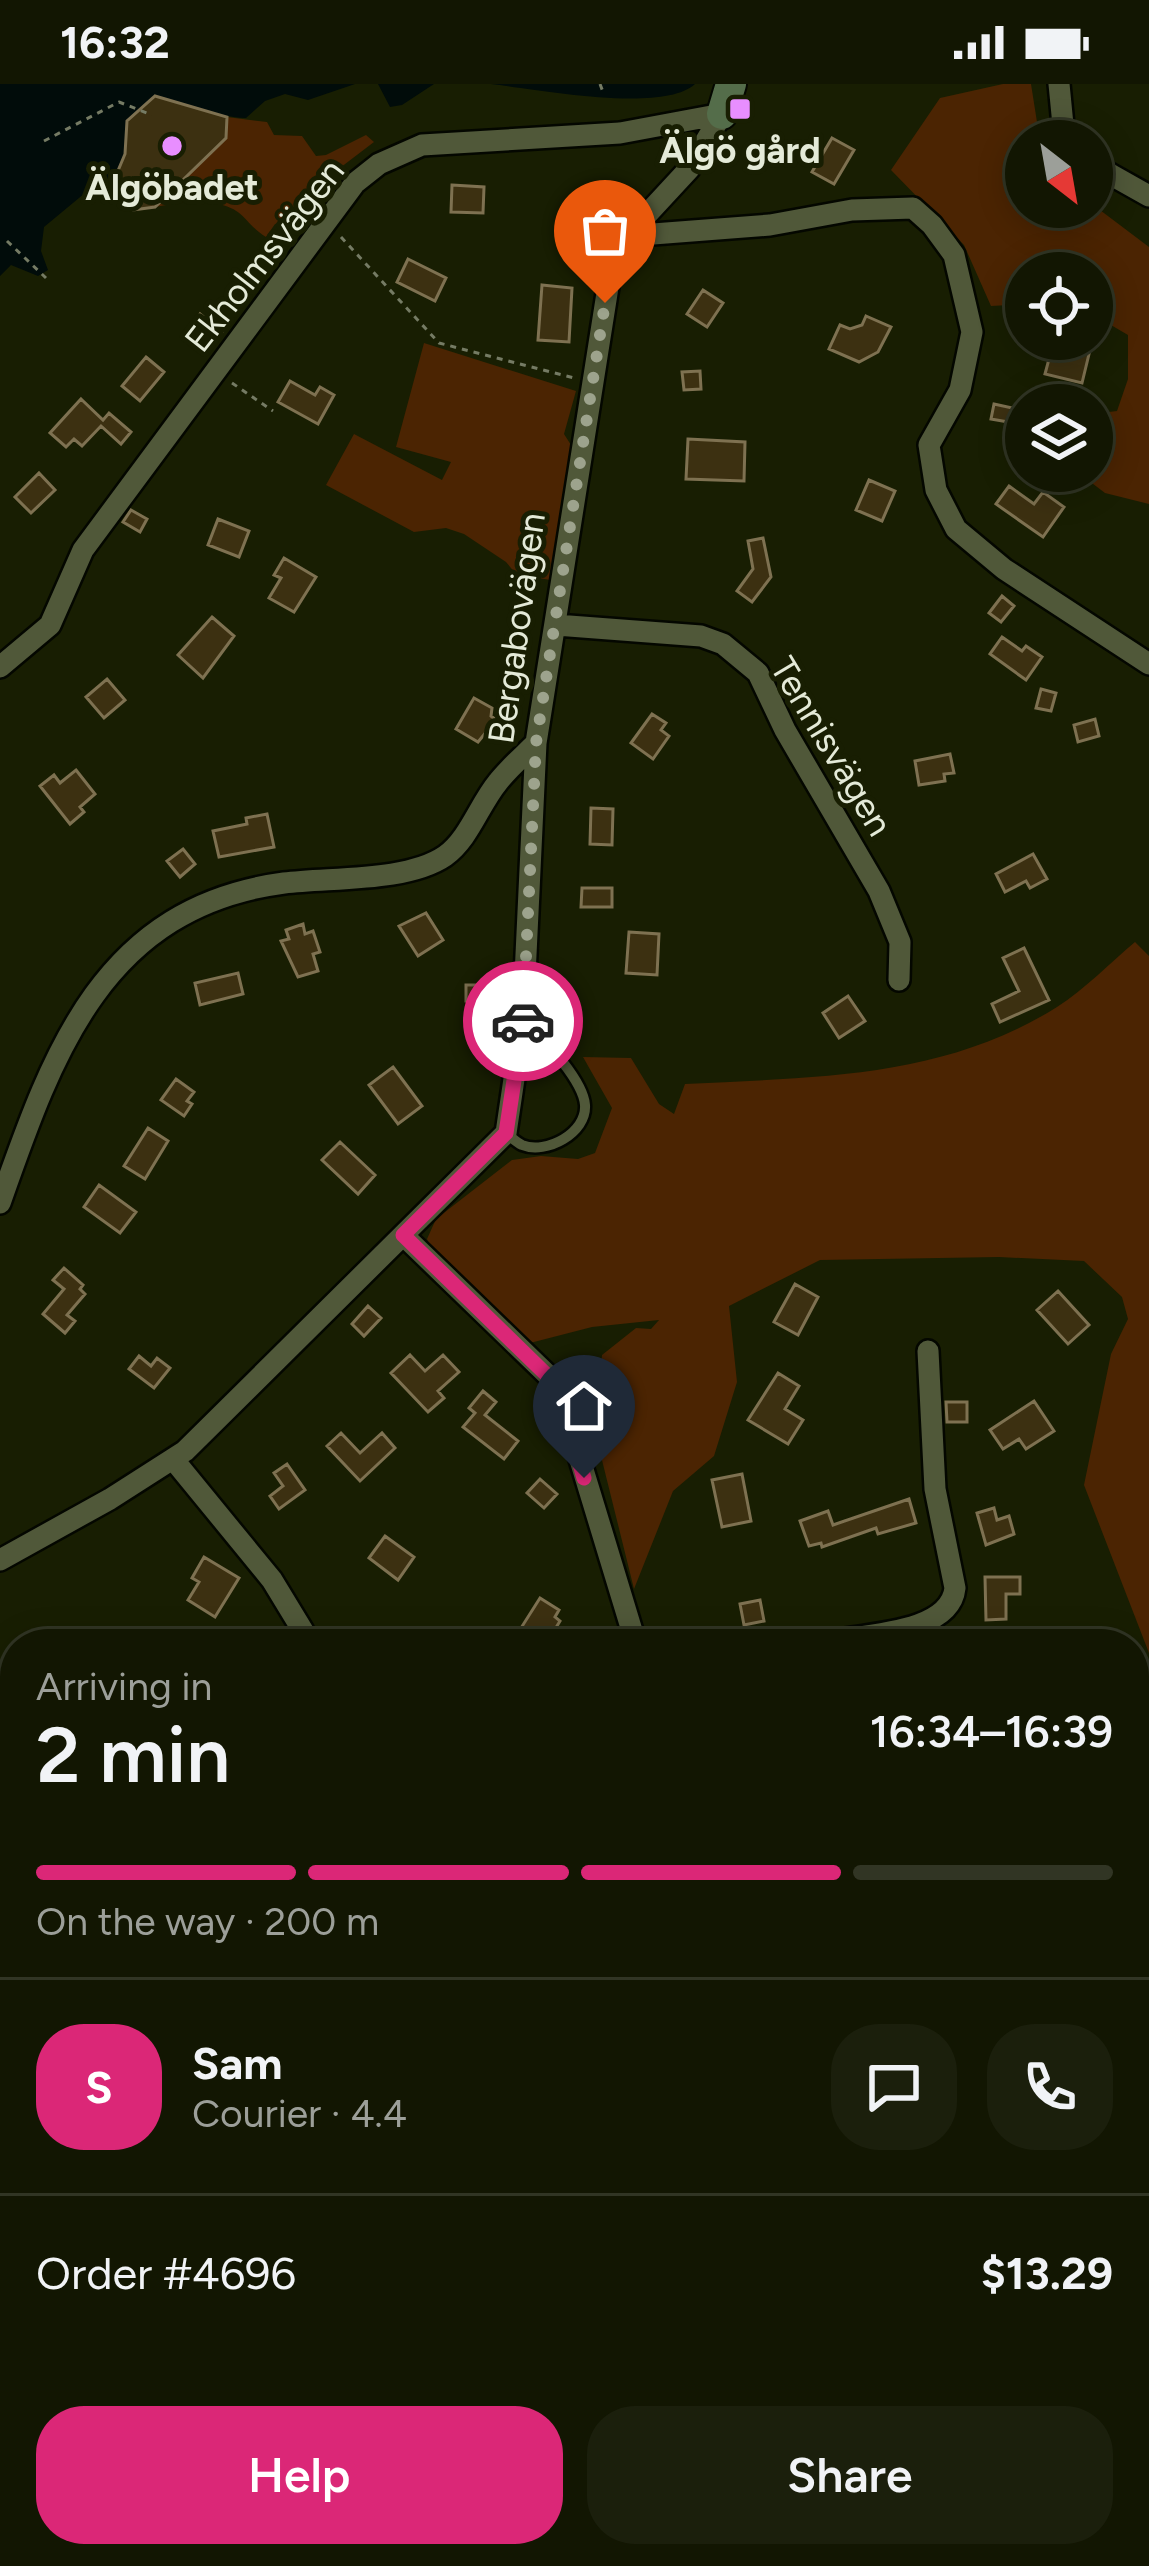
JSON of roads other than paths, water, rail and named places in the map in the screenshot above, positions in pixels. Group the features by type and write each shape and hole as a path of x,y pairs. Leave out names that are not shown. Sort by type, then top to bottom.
{"street":[{"name":"Bergabovägen","path":"506,1133 523,1018 536,743 611,268 627,236 689,169 722,114 731,84"},
{"path":"1059,84 1063,120"},
{"name":"Ekholmsvägen","path":"0,668 50,625 83,550 356,183 379,164 422,146 620,134 722,114"},
{"path":"1113,176 1149,196"},
{"path":"627,236 770,225 852,210 913,208 954,255 972,332 960,390 929,445 936,490 956,529 1004,569 1149,664"},
{"name":"Tennisvägen","path":"556,625 701,636 723,644 758,673 785,730 879,891 900,942 898,980"},
{"path":"0,1203 55,1056 94,993 139,944 177,919 251,890 419,869 446,855 464,837 499,780 536,743"},
{"path":"0,1560 173,1459 349,1293 506,1133"},
{"path":"403,1235 556,1384 631,1629"},
{"path":"904,1629 932,1621 954,1602 935,1489 928,1351"},
{"path":"173,1459 272,1580 302,1629"}],"lane":[{"path":"506,1133 524,1146 548,1145 570,1136 584,1119 586,1100 548,1043 523,1018"}],"place":[{"name":"Älgö gård","path":"740,109"},
{"name":"Älgöbadet","path":"172,146"}]}
